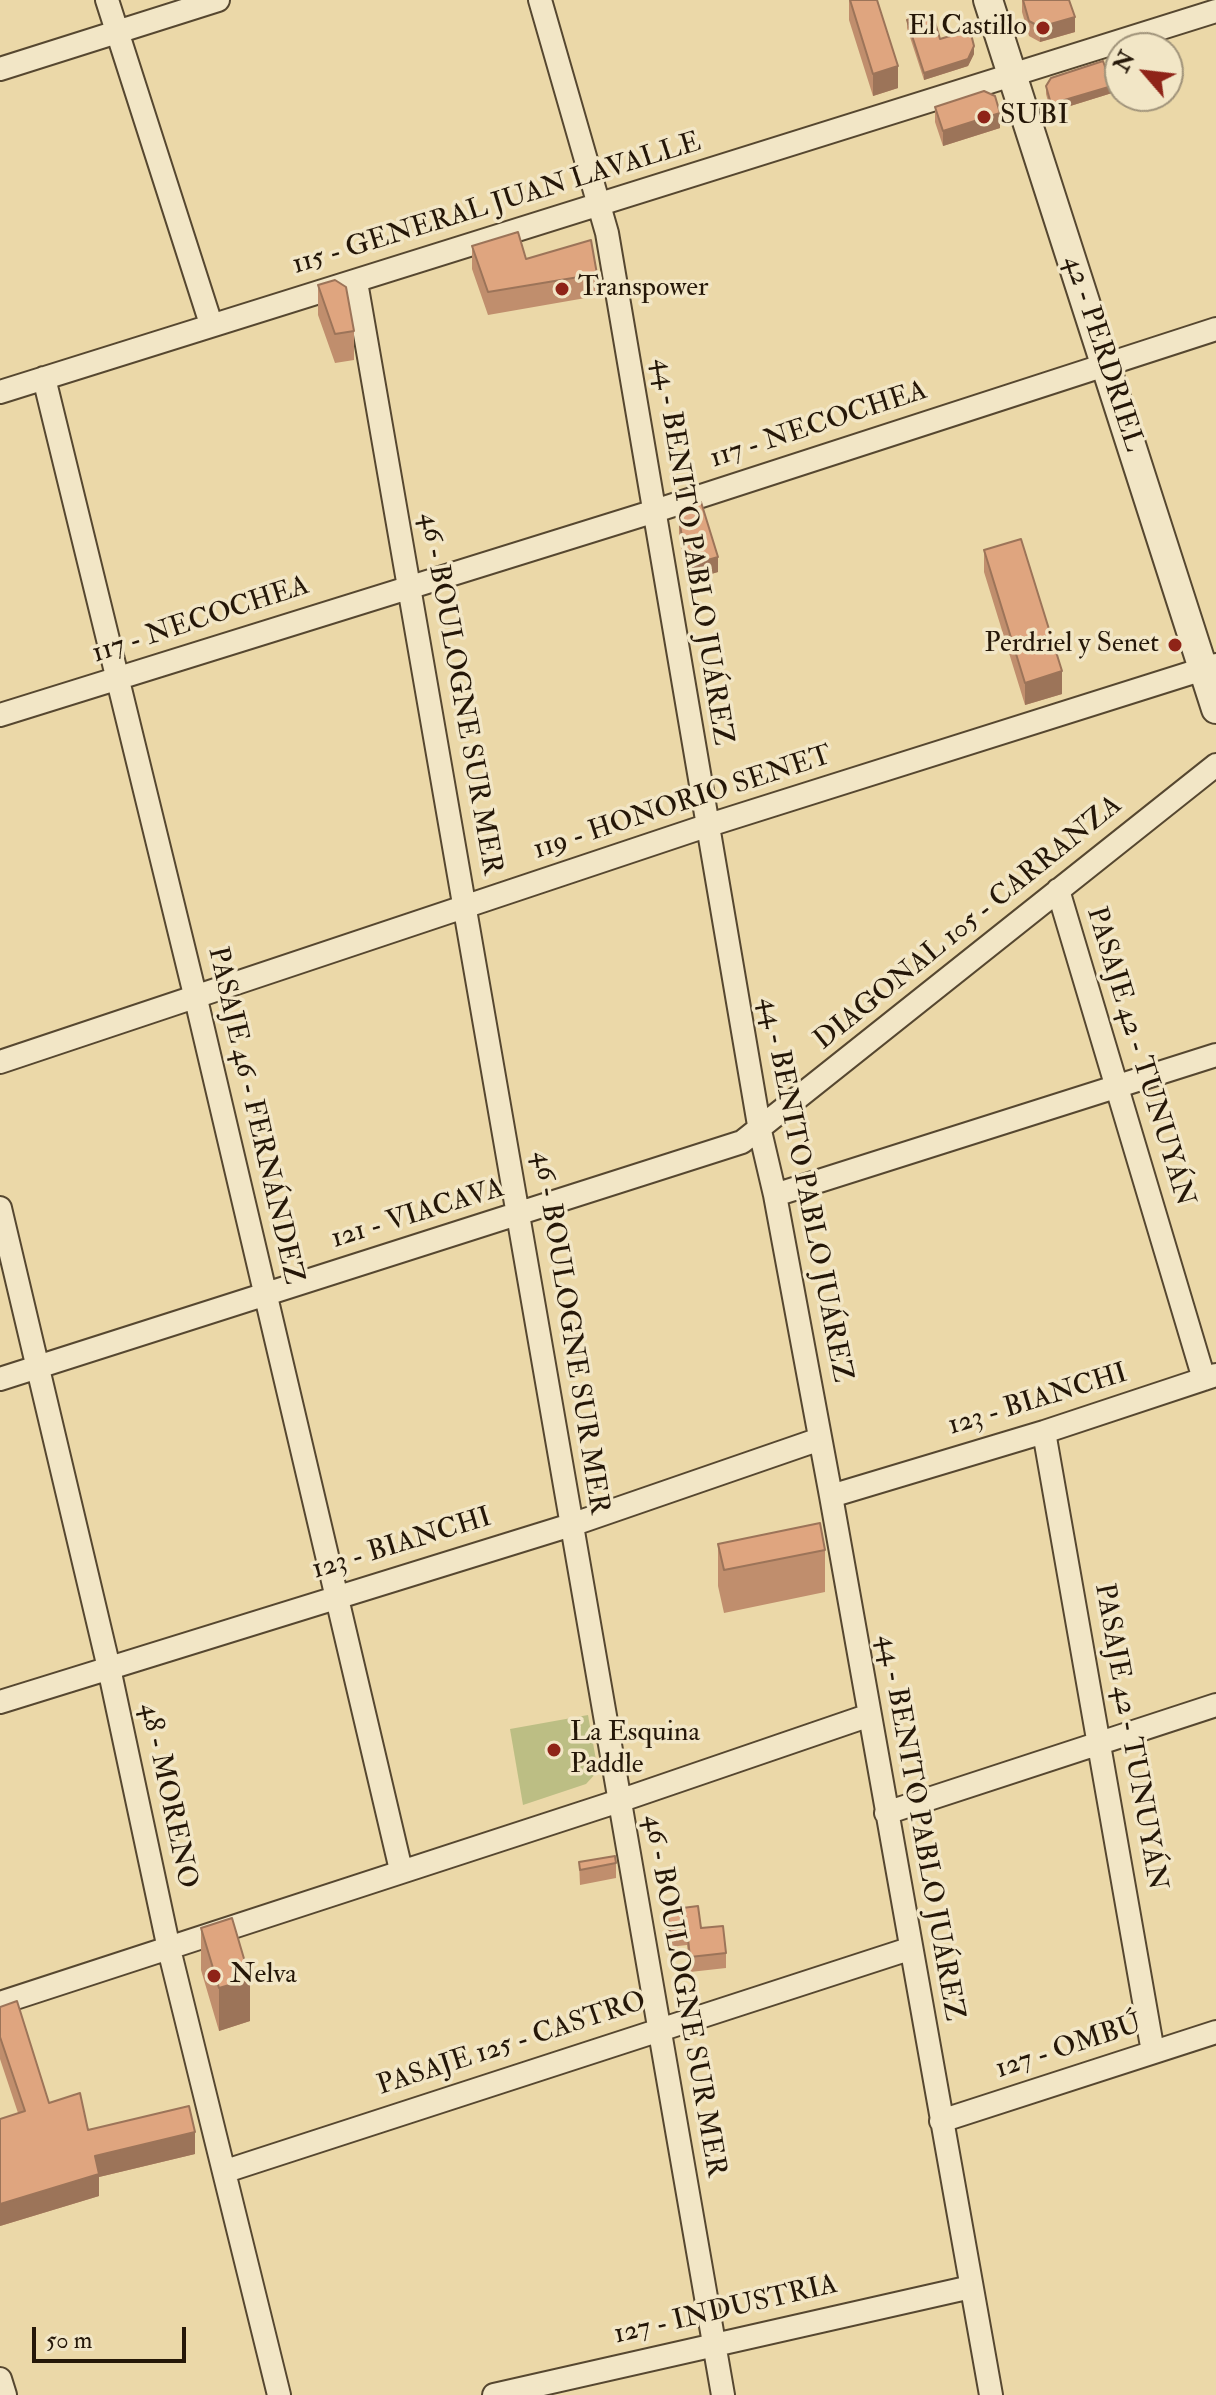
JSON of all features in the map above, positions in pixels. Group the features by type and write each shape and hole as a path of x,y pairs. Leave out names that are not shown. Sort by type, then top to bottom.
{"street":[{"path":"107,0 211,324"},
{"path":"0,69 218,0"},
{"name":"44 - BENITO PABLO JUÁREZ","path":"540,0 601,204 760,1131 775,1195 831,1496 867,1716 991,2395"},
{"name":"42 - PERDRIEL","path":"988,0 1106,364 1210,667 1216,709"},
{"name":"115 - GENERAL JUAN LAVALLE","path":"0,392 1216,11"},
{"name":"46 - BOULOGNE SUR MER","path":"356,282 407,587 467,907 723,2395"},
{"name":"117 - NECOCHEA","path":"0,715 655,511 1216,329"},
{"name":"PASAJE 46 - FERNÁNDEZ","path":"44,378 196,999 334,1596 401,1870"},
{"name":"119 - HONORIO SENET","path":"0,1062 706,826 1210,667"},
{"name":"DIAGONAL 105 - CARRANZA","path":"760,1131 1216,765"},
{"name":"PASAJE 42 - TUNUYÁN","path":"1058,890 1210,1377"},
{"path":"775,1195 1216,1055"},
{"name":"121 - VIACAVA","path":"0,1379 519,1215 742,1142 760,1131"},
{"name":"48 - MORENO","path":"0,1208 109,1668 169,1949 279,2395"},
{"name":"123 - BIANCHI","path":"831,1496 1044,1432 1210,1377"},
{"name":"PASAJE 42 - TUNUYÁN","path":"1044,1432 1153,2052"},
{"name":"123 - BIANCHI","path":"0,1702 571,1525 820,1439"},
{"path":"886,1813 1216,1705"},
{"path":"0,2003 619,1801 867,1716"},
{"name":"PASAJE 125 - CASTRO","path":"226,2171 909,1949"},
{"name":"127 - OMBÚ","path":"941,2121 1216,2032"},
{"name":"127 - INDUSTRIA","path":"494,2395 971,2287"},
{"path":"0,2379 5,2395"}],"green space":[{"name":"La Esquina Paddle","path":"588,1715 598,1771 586,1784 523,1805 510,1729"}],"building":[{"path":"850,0 877,0 898,66 873,74"},
{"path":"1023,0 1069,0 1075,17 1040,27 1029,21"},
{"path":"932,12 940,39 970,30 974,46 968,59 924,73 907,20"},
{"path":"1103,61 1104,64 1104,88 1051,104 1046,86 1051,78"},
{"path":"984,91 995,96 1000,113 943,131 935,107"},
{"path":"518,232 526,259 591,240 597,274 488,292 472,246"},
{"path":"335,280 346,287 354,331 335,334 318,285"},
{"path":"701,502 718,557 687,566 679,519 686,507"},
{"path":"1021,539 1062,671 1025,683 984,550"},
{"path":"820,1523 825,1550 724,1570 718,1544"},
{"path":"615,1856 616,1863 580,1870 579,1862"},
{"path":"698,1906 701,1928 723,1926 726,1953 690,1957 687,1930 670,1932 667,1910"},
{"path":"232,1918 250,1979 219,1988 201,1928"},
{"path":"17,2001 49,2103 80,2093 88,2130 189,2106 195,2132 95,2156 99,2174 0,2204 0,2119 25,2111 0,2037 0,2007"}],"place":[{"name":"El Castillo","path":"1043,28"},
{"name":"SUBI","path":"984,117"},
{"name":"Transpower","path":"562,289"},
{"name":"Perdriel y Senet","path":"1175,645"},
{"name":"La Esquina Paddle","path":"554,1750"},
{"name":"Nelva","path":"214,1976"}]}
